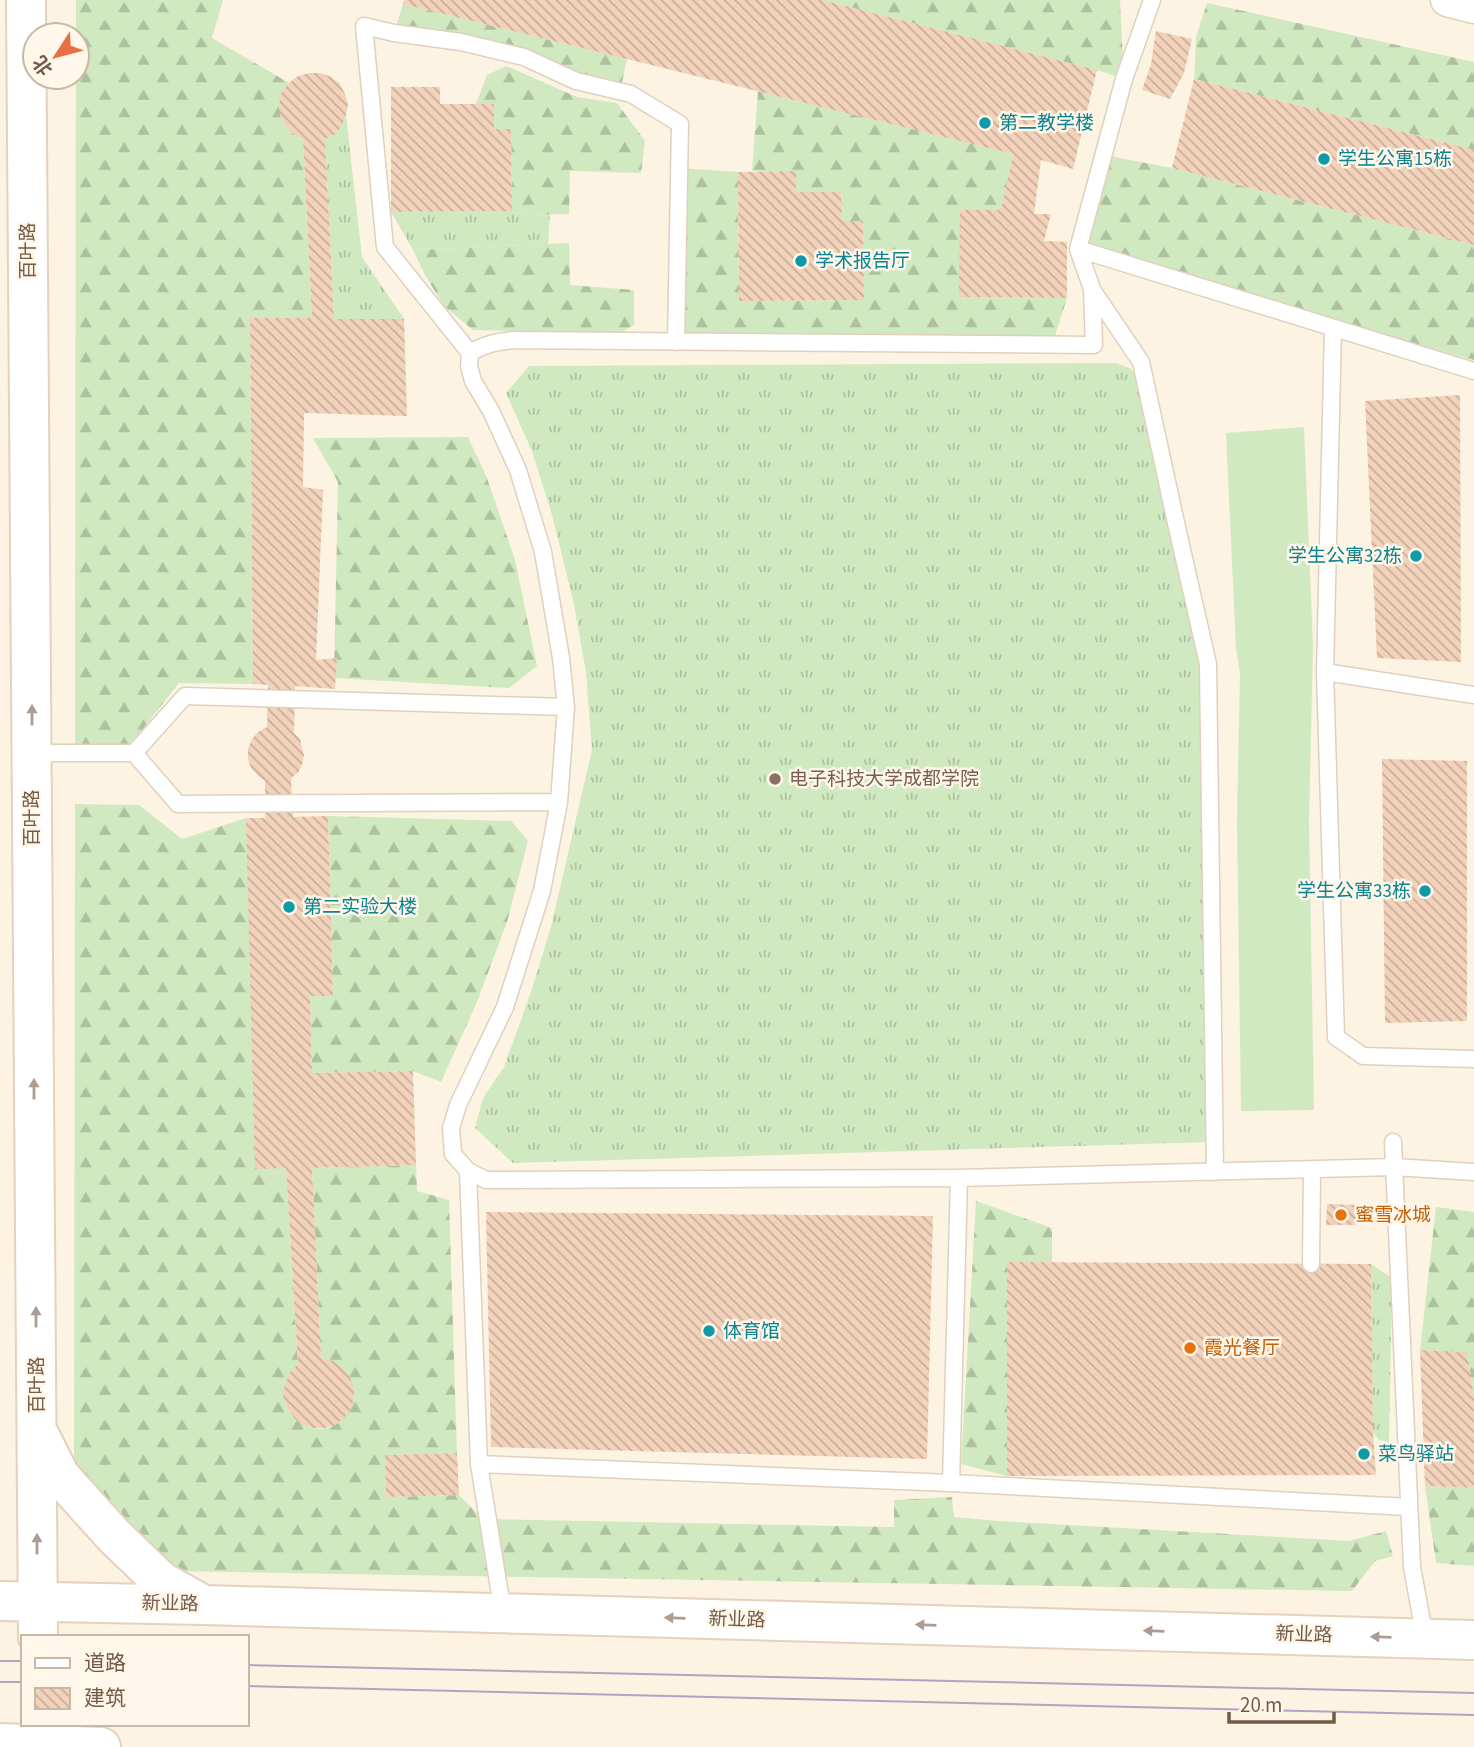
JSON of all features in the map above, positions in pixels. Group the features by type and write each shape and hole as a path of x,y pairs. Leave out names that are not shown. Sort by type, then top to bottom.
{"main road":[{"name":"百叶路","path":"26,0 38,1619"},
{"path":"37,1430 60,1476 114,1536 161,1581 204,1605"},
{"name":"新业路","path":"0,1601 38,1619 204,1605 1474,1640"},
{"path":"0,1743 38,1739 101,1747"}],"street":[{"path":"1447,0 1474,7"}],"lane":[{"path":"1152,0 1124,79 1078,249 1092,289 1141,362 1208,664 1215,1172"},
{"path":"676,342 680,124 631,94 576,81 524,57 461,42 394,33 365,26 385,247 470,353 469,366 473,381 491,411 518,470 542,552 561,658 566,707 559,802 542,891 505,1007 458,1105 451,1128 453,1154 468,1171 486,1180 959,1178 1394,1167 1474,1172"},
{"path":"1078,249 1474,371"},
{"path":"470,353 493,342 513,340 1094,345 1092,289"},
{"path":"1333,328 1325,672 1336,1037 1363,1056 1474,1059"},
{"path":"1325,672 1474,695"},
{"path":"32,753 134,753 186,696 566,707"},
{"path":"134,753 178,804 559,802"},
{"path":"1393,1142 1412,1567 1425,1639"},
{"path":"1311,1264 1312,1170"},
{"path":"468,1171 480,1464 503,1614"},
{"path":"951,1483 959,1178"},
{"path":"480,1464 951,1483 1409,1507"}],"green space":[{"path":"76,0 223,0 212,38 289,83 281,99 281,115 289,128 303,139 312,318 250,319 253,684 179,683 124,753 75,754 76,91 91,91 91,21 76,21"},
{"path":"822,0 1120,0 1124,79 1097,70"},
{"path":"1207,3 1474,62 1474,150 1194,79 1196,37"},
{"path":"403,4 627,59 620,91 524,57 394,33"},
{"path":"506,66 577,97 617,103 645,141 641,173 570,171 569,214 528,215 512,211 511,129 494,129 476,104 487,75"},
{"path":"758,91 1013,154 1001,210 959,297 1067,298 1052,345 676,342 679,168 738,172 739,301 864,300 863,222 842,221 841,192 796,192 796,171 752,171"},
{"path":"346,115 362,257 404,319 334,319 325,139 338,129"},
{"path":"1104,155 1172,168 1474,245 1474,360 1078,249"},
{"path":"512,211 528,215 550,215 548,244 413,250 391,212"},
{"path":"569,243 570,285 634,290 634,325 620,333 473,330 444,306 413,250"},
{"path":"1116,363 1130,368 1141,380 1208,664 1209,1142 513,1163 475,1128 483,1098 504,1067 531,992 551,927 592,750 586,672 574,604 552,515 532,451 506,393 529,366"},
{"path":"1304,427 1313,646 1309,821 1314,1110 1241,1111 1237,820 1240,673 1236,649 1226,433"},
{"path":"468,437 487,478 515,560 537,666 509,688 334,678 338,482 313,438"},
{"path":"75,804 139,805 182,839 246,818 262,1168 286,1168 298,1364 286,1382 284,1397 289,1411 299,1422 323,1429 336,1425 346,1416 352,1404 353,1390 349,1377 338,1366 321,1358 312,1168 416,1165 417,1191 449,1200 457,1453 385,1455 386,1497 459,1495 483,1519 894,1527 894,1500 952,1497 954,1517 998,1521 1349,1541 1386,1531 1393,1556 1375,1561 1352,1591 171,1571 74,1464"},
{"path":"328,816 511,821 528,841 507,922 477,1002 441,1082 413,1071 312,1073 310,996 333,996"},
{"path":"976,1201 1052,1228 1052,1262 1007,1262 1007,1476 961,1464"},
{"path":"1436,1207 1474,1212 1474,1397 1467,1352 1420,1350"},
{"path":"1371,1264 1392,1278 1389,1442 1379,1440 1373,1432"},
{"path":"1425,1486 1474,1488 1474,1566 1436,1563"}],"building":[{"name":"第二教学楼","path":"404,0 822,0 1097,70 1073,169 1041,160 1034,214 1051,214 1044,241 1067,242 1067,298 959,297 960,210 1001,210 1013,154 403,4"},
{"path":"1156,31 1192,39 1184,73 1170,99 1142,90 1151,64"},
{"path":"321,73 340,84 348,104 342,125 335,134 325,139 334,319 404,319 407,416 304,413 303,487 323,490 316,660 337,658 335,689 295,686 294,733 300,739 304,756 298,773 291,778 293,817 328,816 333,996 310,996 312,1073 413,1071 416,1165 312,1168 321,1358 333,1361 343,1368 354,1387 351,1409 335,1425 325,1428 303,1425 287,1408 283,1396 290,1373 298,1364 286,1168 255,1169 246,818 265,818 265,781 251,768 248,749 258,732 267,727 268,685 253,684 250,318 312,318 303,139 293,134 286,126 280,116 279,104 282,92 289,83 298,76"},
{"name":"学生公寓15栋","path":"1194,79 1474,150 1474,245 1172,168"},
{"path":"391,87 440,87 440,104 494,104 494,129 511,129 512,211 391,212"},
{"name":"学术报告厅","path":"796,171 796,192 841,192 842,221 863,221 864,300 739,301 738,172"},
{"name":"学生公寓32栋","path":"1460,395 1461,662 1377,658 1365,401"},
{"name":"学生公寓33栋","path":"1382,759 1467,761 1467,1021 1385,1023"},
{"path":"1327,1204 1356,1205 1356,1225 1326,1225"},
{"name":"体育馆","path":"486,1212 933,1216 927,1459 491,1447"},
{"name":"霞光餐厅","path":"1007,1262 1371,1264 1376,1475 1007,1476"},
{"path":"1420,1350 1467,1352 1474,1397 1474,1488 1425,1486"},
{"path":"457,1453 459,1495 386,1497 385,1455"}],"tram line":[{"path":"0,1661 21,1661"},
{"path":"248,1665 1474,1693"},
{"path":"0,1682 21,1682"},
{"path":"248,1686 1474,1715"}],"place":[{"name":"第二教学楼","path":"985,123"},
{"name":"学生公寓15栋","path":"1324,159"},
{"name":"学术报告厅","path":"801,261"},
{"name":"学生公寓32栋","path":"1416,556"},
{"name":"电子科技大学成都学院","path":"775,779"},
{"name":"学生公寓33栋","path":"1425,891"},
{"name":"第二实验大楼","path":"289,907"},
{"name":"蜜雪冰城","path":"1341,1215"},
{"name":"体育馆","path":"709,1331"},
{"name":"霞光餐厅","path":"1190,1348"},
{"name":"菜鸟驿站","path":"1364,1454"}]}
